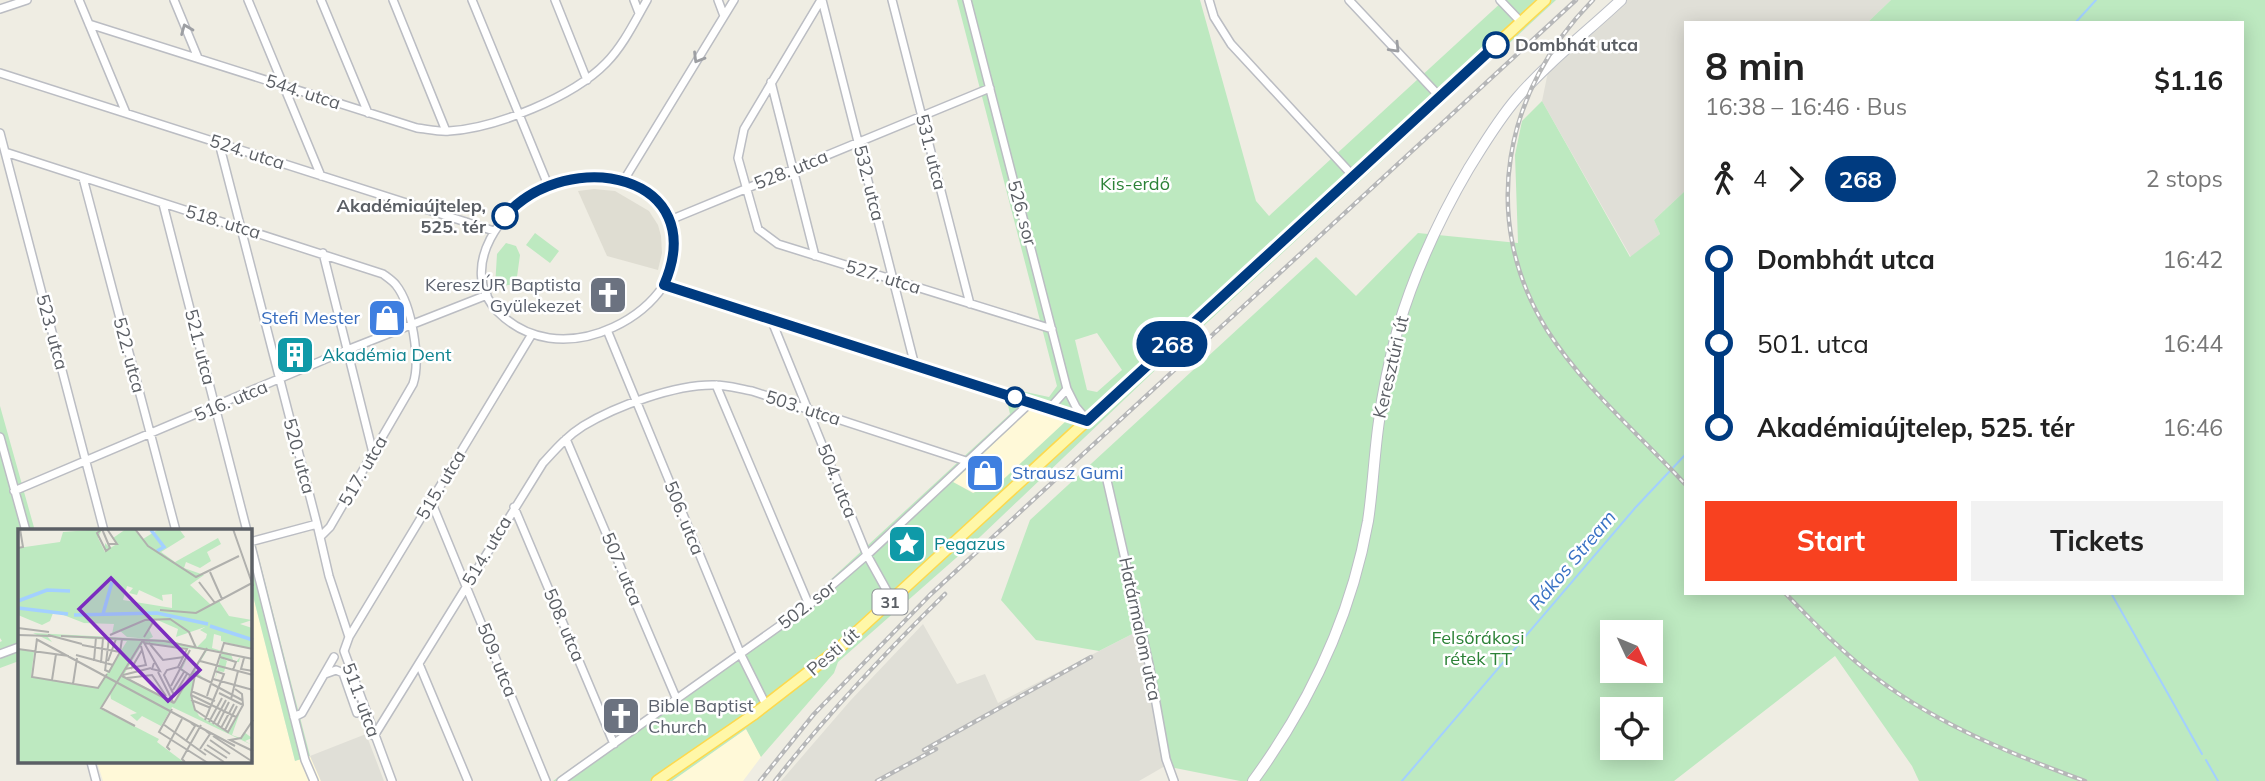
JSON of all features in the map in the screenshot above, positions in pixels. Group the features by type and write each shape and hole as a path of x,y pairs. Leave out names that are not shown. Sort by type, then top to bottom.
{"main road":[{"name":"31","path":"1087,421 1545,0"},
{"name":"Keresztúri út","path":"1253,781 1288,732 1330,653 1365,535 1379,419 1397,331 1418,268 1444,211 1490,132 1506,111 1532,82 1621,0"},
{"name":"Pesti út","path":"657,781 813,671 1087,421"}],"street":[{"path":"0,9 27,0"},
{"path":"79,0 126,113"},
{"path":"174,0 198,58"},
{"path":"248,0 321,176"},
{"path":"321,0 368,113"},
{"path":"393,0 446,131"},
{"path":"472,0 548,185"},
{"path":"555,0 587,79"},
{"path":"634,0 639,13"},
{"name":"544. utca","path":"89,24 417,128 446,131 482,127 572,89 607,62 647,0"},
{"path":"718,0 724,16"},
{"path":"624,180 734,0"},
{"name":"527. utca","path":"821,0 744,130 738,158 758,229 778,244 1052,329"},
{"name":"532. utca","path":"821,0 915,366"},
{"name":"531. utca","path":"892,0 970,304"},
{"name":"526. sor","path":"967,0 1067,389 1087,421"},
{"path":"1209,0 1214,18 1231,44 1354,177"},
{"path":"1349,0 1440,97"},
{"path":"1500,0 1521,22"},
{"name":"524. utca","path":"0,73 494,231"},
{"path":"771,82 816,256"},
{"name":"528. utca","path":"670,220 990,88"},
{"name":"523. utca","path":"0,132 103,529"},
{"name":"520. utca","path":"219,143 317,524"},
{"name":"518. utca","path":"5,152 383,274 396,286 411,325"},
{"path":"590,176 624,180 658,202 670,220 674,252 672,266 664,285 630,318 607,330 580,337 562,338 532,334 504,318 486,295 482,264 485,249 494,231 512,209 548,185 573,178 590,176"},
{"name":"522. utca","path":"83,178 175,529"},
{"name":"521. utca","path":"163,204 246,529"},
{"path":"323,253 373,453"},
{"path":"664,285 1087,421"},
{"name":"516. utca","path":"14,491 347,350 486,295"},
{"name":"504. utca","path":"771,319 867,555 892,600"},
{"name":"517. utca","path":"320,537 330,527 415,378 417,365 411,325"},
{"name":"506. utca","path":"607,330 741,655 766,705"},
{"name":"515. utca","path":"349,636 532,334"},
{"path":"716,385 809,605"},
{"name":"503. utca","path":"636,402 680,388 716,385 752,391 966,461"},
{"path":"1049,408 1067,389"},
{"name":"514. utca","path":"374,736 543,463 583,426 636,402"},
{"name":"502. sor","path":"561,781 809,605 867,555 1031,402"},
{"path":"0,437 25,529"},
{"name":"507. utca","path":"566,439 677,700"},
{"name":"Határmalom utca","path":"1106,476 1149,664 1166,759 1174,781"},
{"name":"509. utca","path":"431,502 546,781"},
{"name":"508. utca","path":"514,506 614,744"},
{"path":"252,541 317,524 320,537"},
{"name":"511. utca","path":"320,537 329,576 349,636 344,652 392,781"},
{"path":"252,550 305,760 314,781"},
{"path":"294,717 302,713 334,657"},
{"path":"419,664 468,781"},
{"name":"511. utca","path":"325,674 336,670 343,673 357,713"},
{"path":"92,764 96,781"}],"shaded area":[{"path":"1626,0 1891,0 1869,21 1684,21 1684,192 1654,220 1660,234 1631,257 1542,101 1548,72"},
{"path":"578,191 615,191 649,211 661,236 662,253 658,270 607,256"},
{"path":"1031,408 1067,421 994,489 987,486 974,493 953,482"},
{"path":"252,592 295,761 310,756 321,781 103,781 98,764 252,764"},
{"path":"923,624 957,684 985,674 998,703 1140,630 1165,766 1139,781 781,781 850,701"},
{"path":"746,729 761,757 743,781 672,781"},
{"path":"366,734 384,781 321,781 310,756"}],"green space":[{"name":"Kis-erdő","path":"957,0 1200,0 1256,201 1269,216 1504,0 1556,0 1190,337 981,536 838,662 834,673 761,757 746,729 672,781 553,781 802,606 1010,414 1008,405 1021,391 1049,397 1057,386","holes":["1097,333 1122,370 1097,392 1087,390 1075,340","1031,408 1066,421 994,488 988,486 973,493 953,482"]},
{"name":"Felsőrákosi rétek TT","path":"1891,0 2265,0 2265,781 1919,781 1912,766 1835,656 1674,781 1240,781 1165,766 1140,630 1099,651 1036,640 1001,600 1030,520 1316,257 1356,296 1418,233 1518,243 1515,155 1522,121 1542,101 1630,257 1660,234 1654,220 1684,192 1684,595 2244,595 2244,21 1869,21"},
{"path":"535,233 559,251 550,263 526,245"},
{"path":"506,243 516,246 520,255 516,284 495,287 497,254"},
{"path":"0,406 34,529 18,529 18,661 0,668"},
{"path":"252,535 310,756 295,761 252,592"}],"waterway":[{"name":"Rákos Stream","path":"2077,21 2096,0"},
{"name":"Rákos Stream","path":"1402,781 1635,508 1684,456"},
{"path":"2112,595 2202,754"},
{"path":"2206,760 2218,781"}],"railway":[{"path":"760,781 814,714 930,595 1576,0"},
{"path":"1593,0 1563,35 1539,74 1521,115 1511,157 1508,201 1513,244 1526,288 1547,330 1562,351 1595,391 1684,483"},
{"path":"775,781 857,684 945,594"},
{"path":"1787,595 1854,660 1927,712 1979,738 2085,781"},
{"path":"924,750 1091,657"},
{"path":"877,781 936,749"}],"bus line":[{"name":"268","path":"505,216 535,192 560,181 590,176 624,180 658,202 670,220 674,252 672,266 664,285 1087,421 1496,45"}],"place":[{"name":"Dombhát utca","path":"1496,45"},
{"name":"Akadémiaújtelep, 525. tér","path":"505,216"},
{"name":"KereszÚR Baptista Gyülekezet","path":"608,295"},
{"name":"Stefi Mester","path":"387,318"},
{"name":"Akadémia Dent","path":"295,355"},
{"name":"Strausz Gumi","path":"985,473"},
{"name":"Pegazus","path":"907,544"},
{"name":"Bible Baptist Church","path":"621,716"}]}
